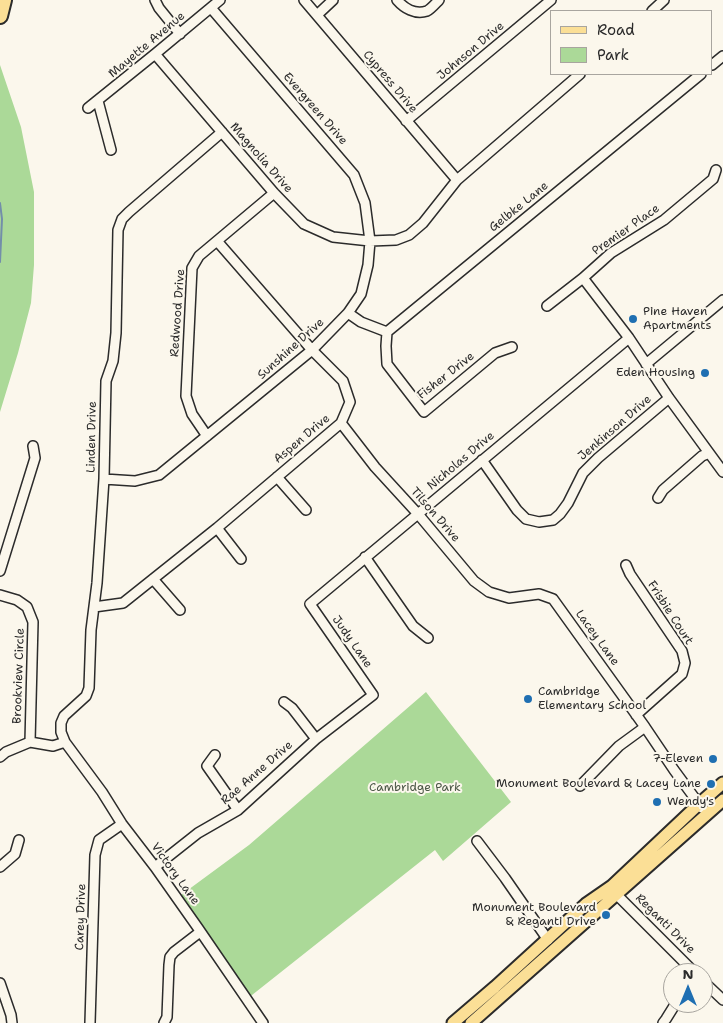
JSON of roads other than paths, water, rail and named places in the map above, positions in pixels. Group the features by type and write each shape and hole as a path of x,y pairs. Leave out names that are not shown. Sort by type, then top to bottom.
{"highway":[{"path":"0,16 4,0"}],"main road":[{"path":"453,1023 586,904 612,886 723,783"},
{"path":"471,1023 723,800"}],"street":[{"path":"156,0 159,8 180,34"},
{"name":"Mayette Avenue","path":"88,108 220,0"},
{"name":"Cypress Drive","path":"304,0 457,180"},
{"path":"317,15 333,0"},
{"path":"397,0 403,6 415,12 427,11 439,0"},
{"name":"Johnson Drive","path":"406,121 551,0"},
{"name":"Evergreen Drive","path":"211,8 354,175 365,203 370,241"},
{"name":"Magnolia Drive","path":"155,54 274,193 304,224 333,237 370,241"},
{"path":"713,64 723,56"},
{"path":"370,241 396,240 409,234 423,223 457,180 579,75"},
{"name":"Gelbke Lane","path":"387,332 700,75"},
{"path":"98,101 111,150"},
{"name":"Linden Drive","path":"65,742 61,732 61,723 64,716 86,696 89,688 91,630 97,583 104,479 106,381 112,361 116,332 118,230 122,219 129,212 222,132"},
{"name":"Premier Place","path":"547,306 611,253 664,220 713,179 716,170"},
{"name":"Redwood Drive","path":"207,436 192,414 186,396 192,268 199,256 274,193"},
{"name":"Aspen Drive","path":"94,607 123,603 217,528 341,424 350,402 343,381 312,350 217,241"},
{"name":"Sunshine Drive","path":"104,479 135,481 159,475 312,350 348,313 361,294 368,266 370,241"},
{"path":"582,278 629,338 669,398 723,472"},
{"path":"646,364 723,300"},
{"path":"348,313 361,322 387,332"},
{"name":"Fisher Drive","path":"387,332 387,364 424,412 496,353 512,347"},
{"name":"Nicholas Drive","path":"310,604 629,338"},
{"name":"Jenkinson Drive","path":"482,460 517,510 526,519 539,522 553,520 568,503 582,473 669,398"},
{"name":"Tilson Drive","path":"341,424 375,467 474,580 489,592 509,598 539,594 553,599"},
{"path":"0,572 35,458 33,446"},
{"path":"658,498 663,490 702,456 709,453"},
{"path":"277,476 306,510"},
{"path":"217,528 241,560"},
{"path":"365,558 413,626 428,638"},
{"name":"Frisbie Court","path":"626,565 630,574 682,651 685,663 682,674 636,715"},
{"path":"153,579 180,610"},
{"name":"Brookview Circle","path":"0,595 17,600 27,608 33,622 30,742 6,752 0,757"},
{"name":"Lacey Lane","path":"553,599 707,814"},
{"name":"Judy Lane","path":"310,604 373,695"},
{"name":"Rae Anne Drive","path":"155,867 198,833 238,810 316,739 373,695"},
{"path":"284,702 292,708 316,739"},
{"path":"580,786 619,746 645,727"},
{"path":"30,742 53,746 65,742"},
{"name":"Victory Lane","path":"65,742 102,792 122,824 155,867 263,1023"},
{"path":"215,755 207,766 238,810"},
{"name":"Carey Drive","path":"90,1023 95,855 99,840 122,824"},
{"path":"0,867 15,854 19,840"},
{"path":"477,841 548,940"},
{"name":"Reganti Drive","path":"616,894 685,963"},
{"path":"167,1021 168,965 170,957 200,932"},
{"path":"0,983 12,1023"},
{"path":"713,990 723,1000"}],"waterway":[{"path":"0,203 2,219 0,262"}],"place":[{"name":"Pine Haven Apartments","path":"633,319"},
{"name":"Eden Housing","path":"705,373"},
{"name":"Cambridge Elementary School","path":"528,699"},
{"name":"7-Eleven","path":"713,759"},
{"name":"Monument Boulevard & Lacey Lane","path":"711,784"},
{"name":"Wendy's","path":"657,802"},
{"name":"Monument Boulevard & Reganti Drive","path":"606,915"}],"park label":[{"name":"Cambridge Park","path":"415,788"}]}
